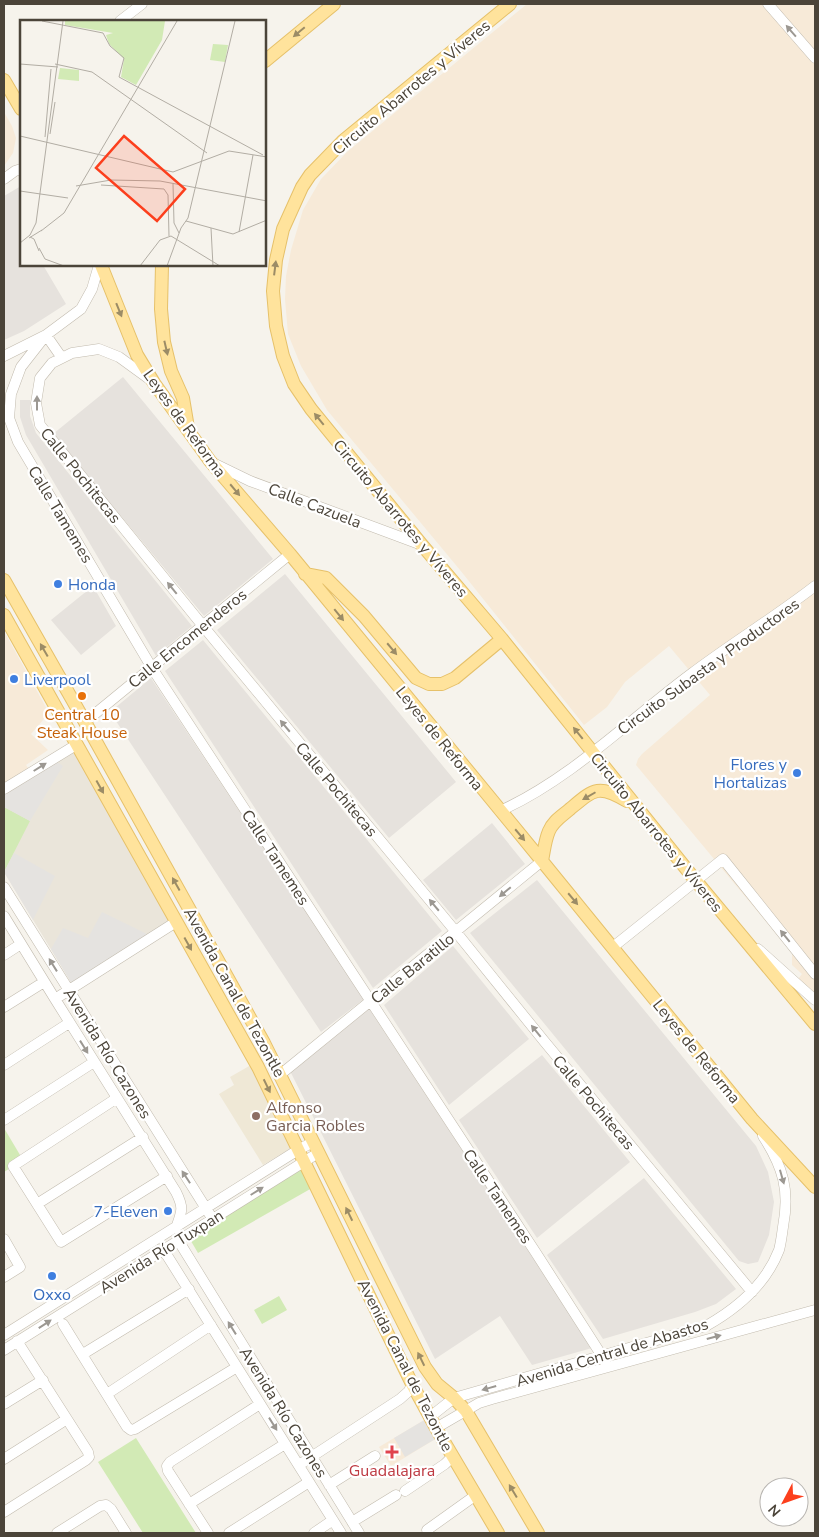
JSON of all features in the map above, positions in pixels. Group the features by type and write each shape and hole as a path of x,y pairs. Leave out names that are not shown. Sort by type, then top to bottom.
{"main road":[{"path":"266,60 334,4"},
{"name":"Circuito Abarrotes y Víveres","path":"510,4 343,141 310,175 302,187 283,229 276,260 272,292 276,326 283,356 294,384 311,408 422,545 502,639 736,930 815,1024"},
{"path":"4,80 20,105"},
{"name":"Leyes de Reforma","path":"100,266 137,355 154,383 210,461 290,554 752,1119 815,1187"},
{"path":"162,266 161,309 164,342 171,371 183,398 188,431"},
{"path":"305,574 326,578 364,616 416,678 429,684 442,684 455,678 502,639"},
{"name":"Avenida Canal de Tezontle","path":"4,580 281,1074 425,1367 437,1384 466,1411 538,1533"},
{"name":"Avenida Canal de Tezontle","path":"4,615 258,1067 412,1384 498,1533"},
{"path":"542,861 546,839 554,822 591,792 613,792 633,804"},
{"path":"292,1136 313,1142"}],"street":[{"path":"121,20 142,4"},
{"path":"768,4 811,50 815,58"},
{"path":"4,180 20,169"},
{"path":"4,356 46,335 82,309 92,289 100,266"},
{"path":"46,335 62,358"},
{"name":"Calle Tamemes","path":"46,335 21,367 11,394 10,418 18,442 152,668 602,1356 607,1367"},
{"name":"Calle Pochitecas","path":"154,383 119,357 99,349 72,352 52,363 40,378 36,403 40,425 556,1056 752,1292"},
{"name":"Calle Cazuela","path":"210,461 250,481 422,545"},
{"name":"Calle Encomenderos","path":"85,722 290,554"},
{"name":"Circuito Subasta y Productores","path":"500,811 523,801 542,789 593,752 691,674 787,608 815,586"},
{"path":"4,790 76,745"},
{"path":"613,947 723,859 815,974"},
{"name":"Calle Baratillo","path":"281,1074 542,861"},
{"name":"Avenida Río Cazones","path":"4,887 212,1218"},
{"name":"Avenida Río Cazones","path":"4,916 69,1023 143,1137 182,1203 182,1212 176,1228"},
{"path":"54,999 176,922"},
{"path":"736,930 815,1000"},
{"path":"4,955 21,944"},
{"path":"4,1008 44,982"},
{"path":"4,1066 69,1023"},
{"path":"4,1120 94,1062"},
{"path":"117,1098 13,1166 61,1242 167,1176"},
{"name":"Avenida Central de Abastos","path":"433,1422 454,1398 706,1326 725,1315 752,1292 767,1274 779,1248 786,1209 784,1179 781,1171 774,1154 752,1119"},
{"path":"37,1204 143,1137"},
{"name":"Avenida Río Tuxpan","path":"4,1350 236,1204 301,1156 313,1142"},
{"name":"Avenida Río Tuxpan","path":"4,1335 229,1194 301,1156"},
{"path":"229,1194 236,1204"},
{"path":"4,1239 20,1267 4,1277"},
{"name":"Avenida Río Cazones","path":"178,1240 359,1533"},
{"name":"Avenida Río Cazones","path":"163,1249 341,1533"},
{"path":"121,1261 128,1271"},
{"path":"83,1354 188,1289"},
{"name":"Avenida Central de Abastos","path":"433,1422 466,1411 479,1403 492,1399 815,1310"},
{"path":"63,1324 127,1427 131,1430 237,1367"},
{"path":"107,1394 211,1324"},
{"path":"4,1512 89,1457 88,1452 18,1341"},
{"path":"4,1404 43,1380"},
{"path":"299,1465 400,1399 409,1391 412,1384"},
{"path":"400,1399 412,1398 421,1401"},
{"path":"208,1533 168,1471 167,1466 170,1462 260,1404"},
{"path":"4,1459 67,1420"},
{"path":"189,1504 285,1444"},
{"path":"329,1485 375,1456"},
{"path":"352,1522 400,1493 453,1456"},
{"path":"229,1533 309,1482"},
{"path":"427,1530 476,1495"},
{"path":"57,1533 100,1506 106,1505 111,1509 126,1533"},
{"path":"314,1533 333,1520"}],"shaded area":[{"path":"527,4 815,4 815,1003 794,984 802,974 792,965 792,953 636,765 642,754 710,695 669,646 625,682 607,707 584,725 460,570 327,410 301,366 288,334 285,299 286,276 291,250 303,210 321,179 347,152"},
{"path":"4,112 16,138 13,153 4,166"},
{"path":"20,187 20,266 44,266 66,304 24,331 4,340 4,196"},
{"path":"123,377 273,559 204,616 53,434"},
{"path":"20,400 30,400 30,416 36,433 192,626 156,656 26,435 20,417"},
{"path":"285,574 456,782 389,838 217,630"},
{"path":"93,586 116,626 81,655 51,620"},
{"path":"4,631 49,713 31,734 48,750 26,765 29,769 4,785"},
{"path":"203,640 442,931 373,988 165,671"},
{"path":"151,678 364,999 321,1032 110,712"},
{"path":"77,749 170,921 72,984 4,872 4,795"},
{"path":"57,762 63,766 30,821 4,807 4,795"},
{"path":"492,823 525,864 456,920 423,880"},
{"path":"14,853 55,876 33,920 4,872"},
{"path":"537,880 756,1146 768,1172 774,1202 769,1235 758,1262 748,1264 739,1261 470,933"},
{"path":"102,912 149,935 72,984 51,949 63,928 88,938"},
{"path":"453,946 529,1039 449,1105 384,1005"},
{"path":"368,1007 592,1348 532,1365 500,1316 435,1359 289,1069"},
{"path":"542,1055 630,1162 537,1238 459,1120"},
{"name":"Alfonso Garcia Robles","path":"251,1065 293,1147 263,1165 219,1094 234,1085 230,1077"},
{"path":"644,1178 736,1289 716,1304 695,1312 603,1339 547,1255"},
{"path":"426,1419 437,1438 391,1466 379,1447"},
{"path":"426,1419 437,1438 405,1457 394,1438"}],"green space":[{"path":"4,807 30,821 4,872"},
{"path":"4,1128 23,1160 4,1172"},
{"path":"301,1165 312,1188 198,1253 188,1236"},
{"path":"279,1296 287,1310 262,1324 254,1310"},
{"path":"136,1438 196,1533 143,1533 98,1462"}],"place":[{"name":"Honda","path":"58,584"},
{"name":"Liverpool","path":"14,679"},
{"name":"Central 10 Steak House","path":"82,696"},
{"name":"Flores y Hortalizas","path":"797,773"},
{"name":"Alfonso Garcia Robles","path":"256,1116"},
{"name":"7-Eleven","path":"168,1211"},
{"name":"Oxxo","path":"52,1276"},
{"name":"Guadalajara","path":"392,1452"}]}
